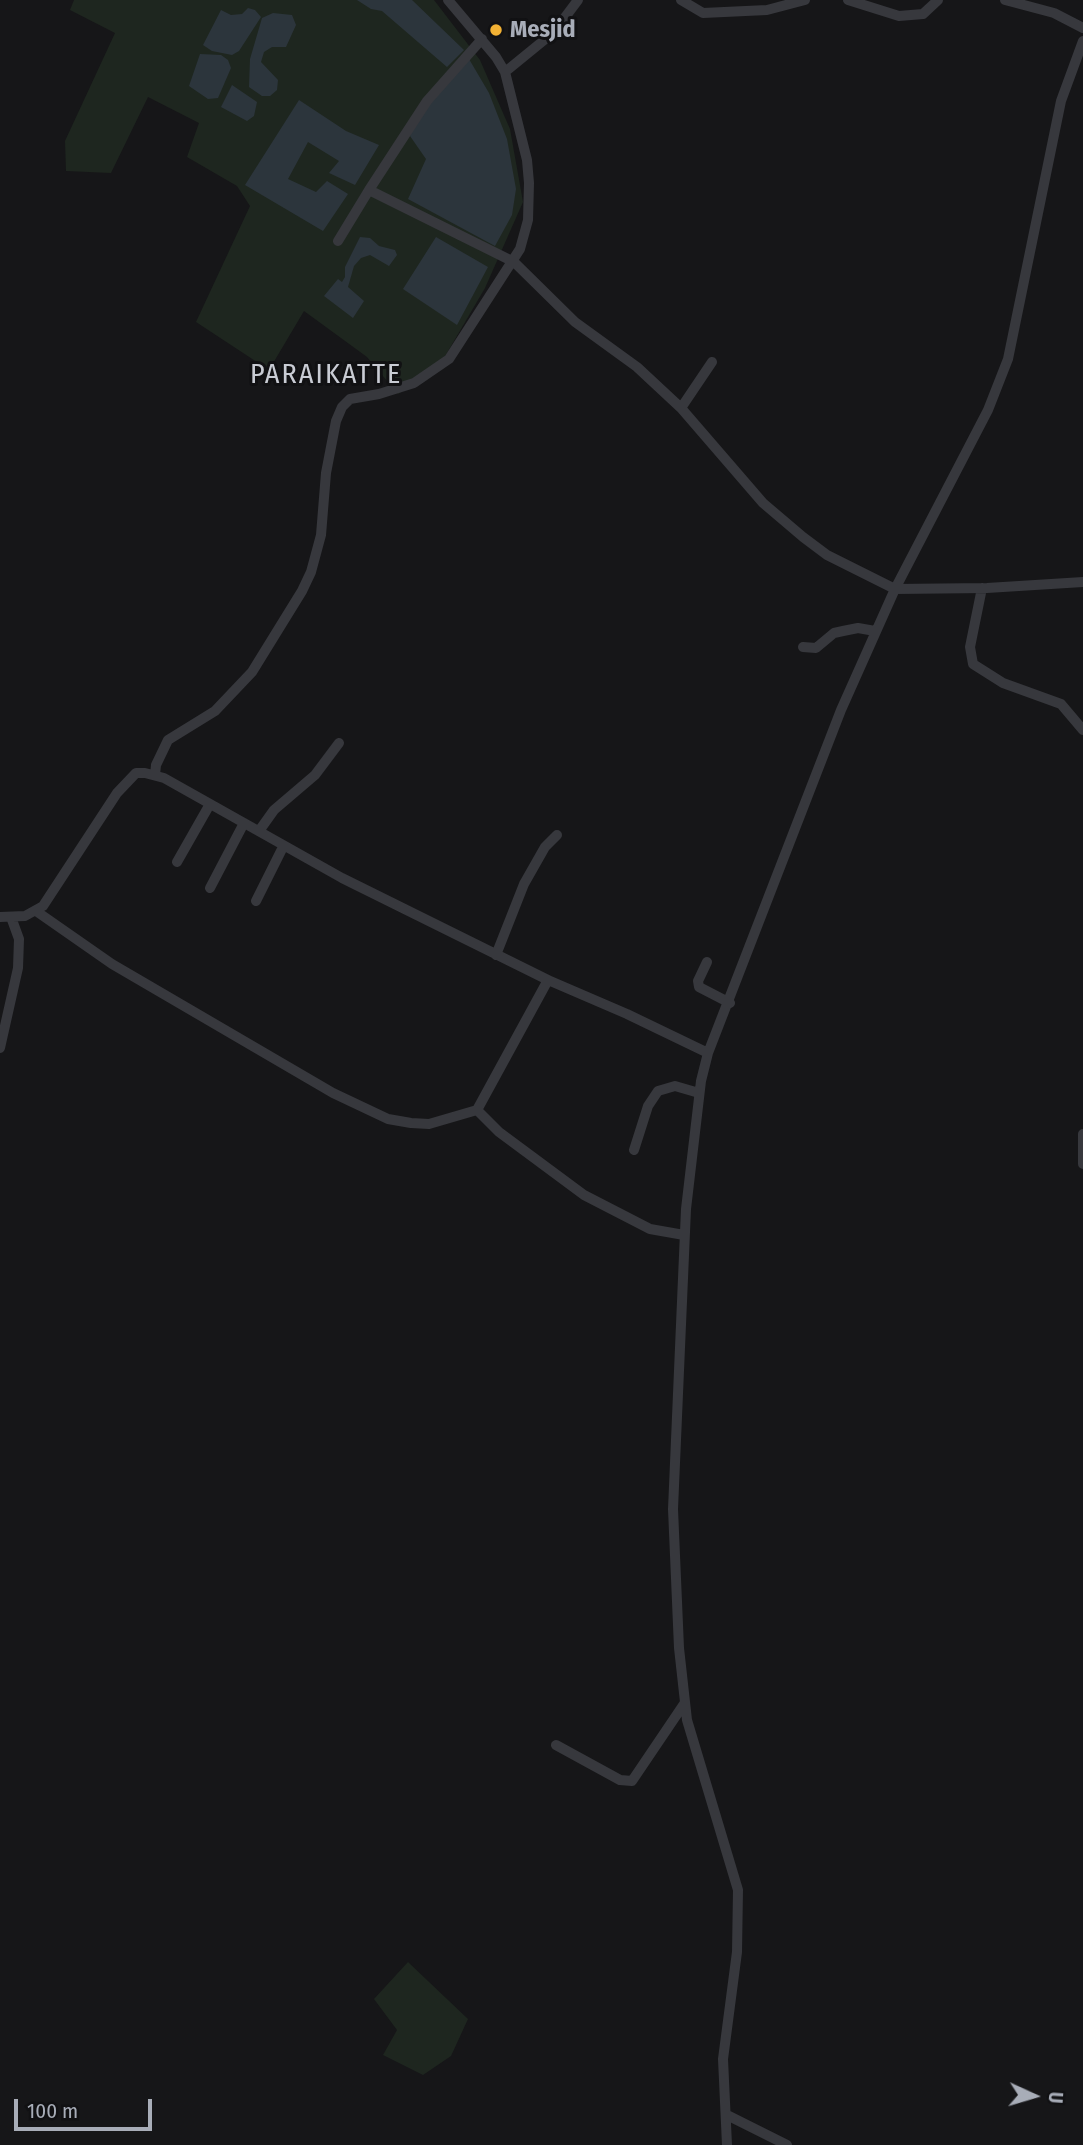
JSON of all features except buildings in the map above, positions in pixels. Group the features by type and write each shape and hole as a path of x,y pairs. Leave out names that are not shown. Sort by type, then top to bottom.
{"street":[{"path":"155,775 156,765 168,740 215,710 252,672 302,591 311,572 321,535 326,473 335,421 341,407 351,399 414,383 449,359 514,262 528,220 529,183 527,160 505,72 482,39 448,0"},
{"path":"505,72 554,32 578,0"},
{"path":"681,0 703,13 767,10 805,0"},
{"path":"848,0 899,16 923,14 938,0"},
{"path":"1004,0 1054,13 1083,28"},
{"path":"338,240 427,101 482,39"},
{"path":"727,2145 723,2059 737,1952 738,1890 710,1804 684,1704 673,1509 684,1236 699,1093 708,1053 730,1003 819,763 895,589 988,410 1008,359 1061,101 1083,41"},
{"path":"369,190 514,262 575,322 637,368 681,408 763,503 827,555 895,589 982,588 1083,582"},
{"path":"681,408 712,362"},
{"path":"982,588 970,659 989,676 1061,704 1083,730"},
{"path":"803,647 816,649 834,633 843,631 858,628 876,631"},
{"path":"259,831 274,810 315,775 339,743"},
{"path":"0,1048 18,968 19,939 6,917 36,911 51,897 129,779 136,773 155,775 259,831 283,847 496,955 628,1013 708,1053"},
{"path":"177,862 210,804"},
{"path":"210,888 244,823"},
{"path":"496,955 524,884 545,847 557,835"},
{"path":"257,901 283,847"},
{"path":"36,911 124,971 361,1108 388,1119 429,1124 477,1110 548,979"},
{"path":"707,962 698,981 699,987 730,1003"},
{"path":"634,1150 648,1106 658,1090 675,1086 699,1093"},
{"path":"477,1110 499,1132 584,1195 650,1229 684,1236"},
{"path":"1083,1134 1083,1164"},
{"path":"556,1745 620,1780 632,1781 684,1704"},
{"path":"727,2115 787,2145"}],"shaded area":[{"path":"74,0 434,0 480,60 510,129 523,202 485,288 437,370 398,394 367,357 304,311 269,370 196,322 250,206 237,186 187,157 199,123 148,97 111,173 66,171 65,141 115,33 70,10"},
{"path":"357,0 412,0 464,50 447,67 382,11 371,9"},
{"path":"248,8 255,10 261,17 239,51 232,55 212,51 203,45 221,10 231,15 242,14"},
{"path":"273,13 292,15 296,25 286,47 272,47 264,52 261,62 278,80 277,90 270,96 262,96 249,87 250,59 262,18"},
{"path":"200,54 221,55 228,60 231,68 218,98 208,99 189,86"},
{"path":"469,59 489,93 507,139 516,189 512,215 495,246 408,199 426,159 410,136 416,120"},
{"path":"232,85 257,102 254,116 247,121 221,107"},
{"path":"299,100 346,131 379,145 355,185 329,173 339,161 308,142 288,179 316,192 327,181 348,194 323,231 245,185"},
{"path":"360,237 370,238 379,246 395,250 397,255 389,266 370,255 361,258 354,266 348,287 364,301 353,318 324,296 338,279 342,282 345,267"},
{"path":"436,237 488,267 457,325 403,289"},
{"path":"408,1962 468,2019 451,2056 423,2075 383,2055 397,2030 374,1999"}],"place":[{"name":"Mesjid","path":"496,30"}],"district":[{"name":"PARAIKATTE","path":"326,375"}]}
